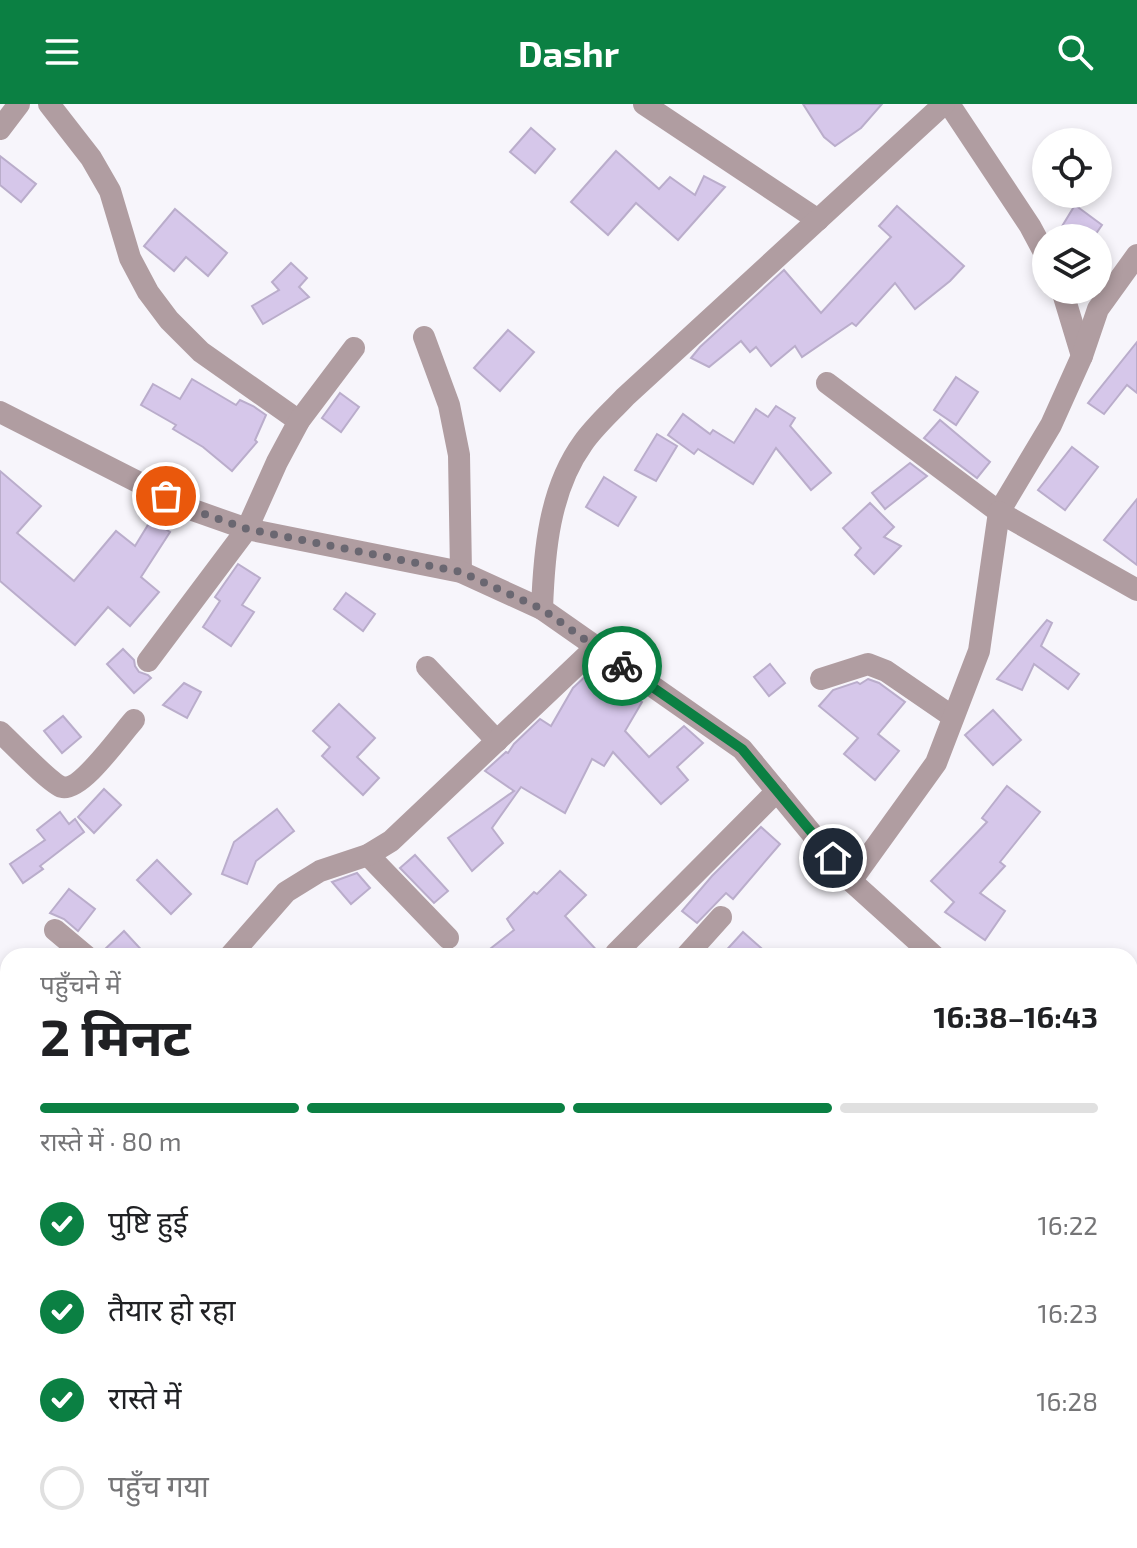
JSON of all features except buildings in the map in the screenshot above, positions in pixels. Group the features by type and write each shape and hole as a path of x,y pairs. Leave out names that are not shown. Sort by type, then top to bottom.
{"street":[{"path":"0,129 19,104"},
{"path":"49,104 91,158 110,191 130,258 148,292 169,320 201,352 299,421"},
{"path":"644,104 818,220"},
{"path":"542,609 544,561 560,486 583,443 625,397 946,104 1032,230"},
{"path":"851,881 936,763 979,651 999,512 1051,425 1082,356 1098,309 1137,255"},
{"path":"1066,304 1082,356"},
{"path":"424,337 449,405 459,455 461,572"},
{"path":"148,661 247,529 299,421 354,348"},
{"path":"827,383 999,512 1137,590"},
{"path":"0,412 193,510 247,529 461,572 542,609 742,749 851,881 925,948"},
{"path":"237,948 286,892 320,871 368,855 391,841 596,647"},
{"path":"821,679 868,664 886,671 953,717"},
{"path":"427,667 497,741"},
{"path":"0,732 64,788 72,787 84,778 134,720"},
{"path":"621,948 777,791"},
{"path":"368,855 448,938"},
{"path":"693,948 721,917"},
{"path":"55,930 76,948"}],"way so far":[{"path":"166,496 193,510 247,529 461,572 542,609 622,666"}],"route":[{"path":"622,666 742,749 833,858"}]}
